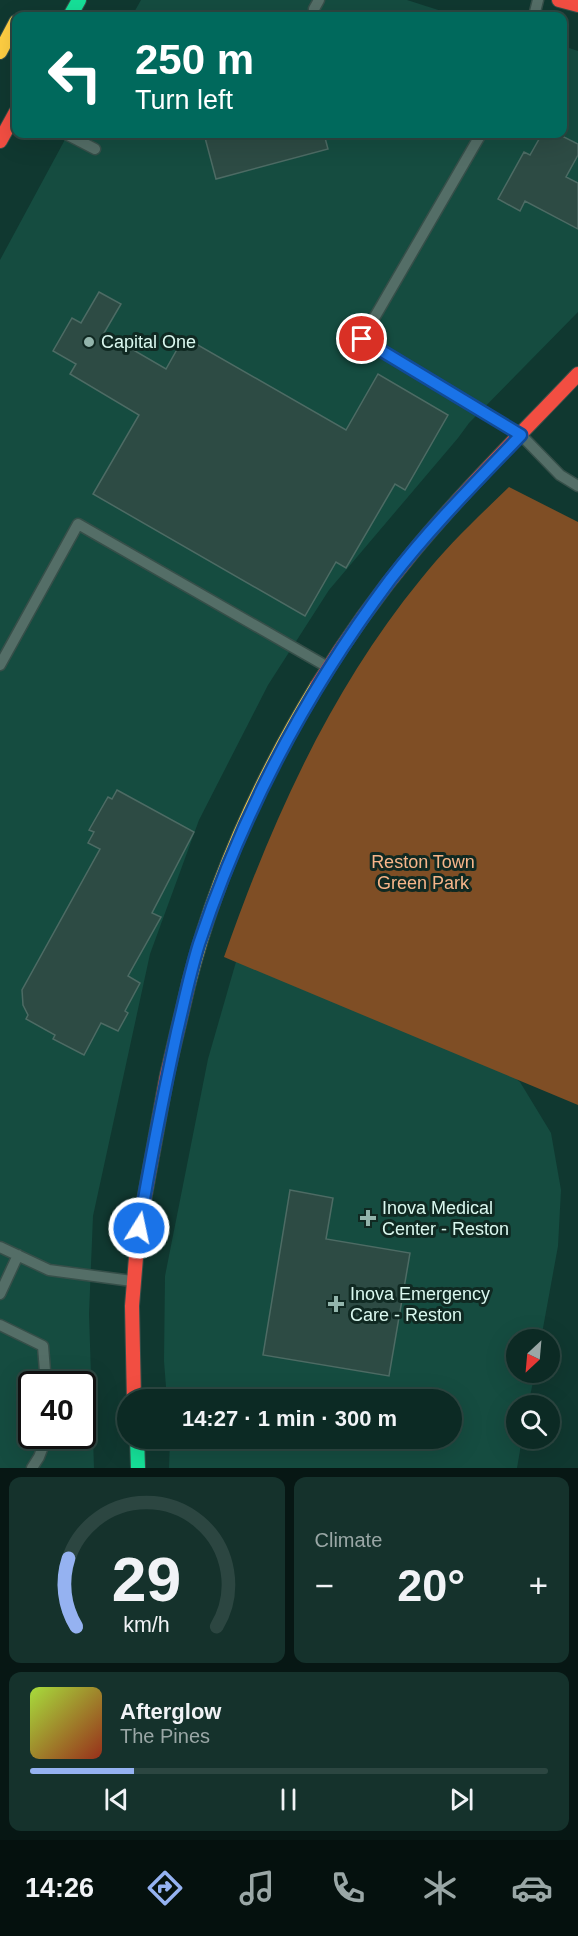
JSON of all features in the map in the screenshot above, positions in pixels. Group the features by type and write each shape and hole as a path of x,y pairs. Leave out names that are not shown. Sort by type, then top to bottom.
{"street":[{"path":"559,0 578,5"},
{"path":"0,52 12,30"},
{"path":"0,141 12,119"},
{"path":"133,1389 131,1347 136,1245 165,1087 199,946 227,865 261,788 297,718 328,668 392,578 446,513 578,374"},
{"path":"137,1449 138,1468"}],"lane":[{"path":"74,138 95,149"},
{"path":"479,138 362,339 521,435 560,475 578,486"},
{"path":"0,665 78,524 328,668"},
{"path":"0,1247 50,1270 133,1281"},
{"path":"0,1294 18,1255"},
{"path":"0,1325 43,1346 45,1371"},
{"path":"32,1468 42,1449"}],"shaded area":[{"path":"141,0 407,0 444,12 134,12"},
{"path":"567,47 578,51 578,312 469,423 329,590 268,685 199,820 150,954 93,1216 89,1314 91,1371 18,1371 18,1449 93,1449 94,1468 0,1468 0,260 66,138 567,138"},
{"name":"Inova Medical Center - Reston","path":"242,941 446,1023 520,1082 551,1133 561,1190 558,1246 543,1329 506,1329 506,1383 533,1383 530,1395 506,1395 506,1449 520,1449 517,1468 169,1468 170,1449 462,1449 462,1389 166,1389 164,1361 165,1276 208,1059"}],"green space":[{"name":"Reston Town Green Park","path":"509,487 578,522 578,1105 224,957 283,808 306,759 358,666 388,622 431,567"}],"building":[{"path":"205,138 325,138 328,149 216,179"},
{"path":"540,138 566,138 578,144 578,155 566,177 578,183 578,229 525,201 520,211 498,199 524,152 530,155"},
{"path":"99,292 121,304 104,333 166,369 184,337 346,430 378,374 448,415 405,490 395,484 346,568 336,562 305,616 93,494 139,415 70,374 76,364 53,351 72,318 81,323"},
{"path":"117,790 194,832 152,913 161,917 128,976 140,983 125,1011 128,1013 118,1031 101,1023 84,1055 53,1039 55,1035 26,1019 28,1015 23,1005 22,990 100,849 88,843 94,832 89,830 108,797 112,799"},
{"name":"Inova Emergency Care - Reston","path":"290,1190 333,1198 326,1239 410,1253 389,1376 263,1355"}],"traffic: fast":[{"path":"72,12 79,0"},
{"path":"137,1449 138,1468"}],"traffic: slow":[{"path":"0,52 12,30"},
{"path":"189,982 213,904 242,829 277,756 317,686"}],"traffic: jam":[{"path":"559,0 578,5"},
{"path":"0,141 12,119"},
{"path":"317,686 363,617 413,552 473,484 578,374"},
{"path":"134,1389 132,1306 138,1233 167,1075 189,982"}],"place":[{"name":"Capital One","path":"89,342"},
{"name":"Inova Medical Center - Reston","path":"368,1218"},
{"name":"Inova Emergency Care - Reston","path":"336,1304"}],"route":[{"path":"139,1228 165,1087 199,946 227,865 261,788 297,718 335,657 392,578 446,513 521,435 362,339"}]}
